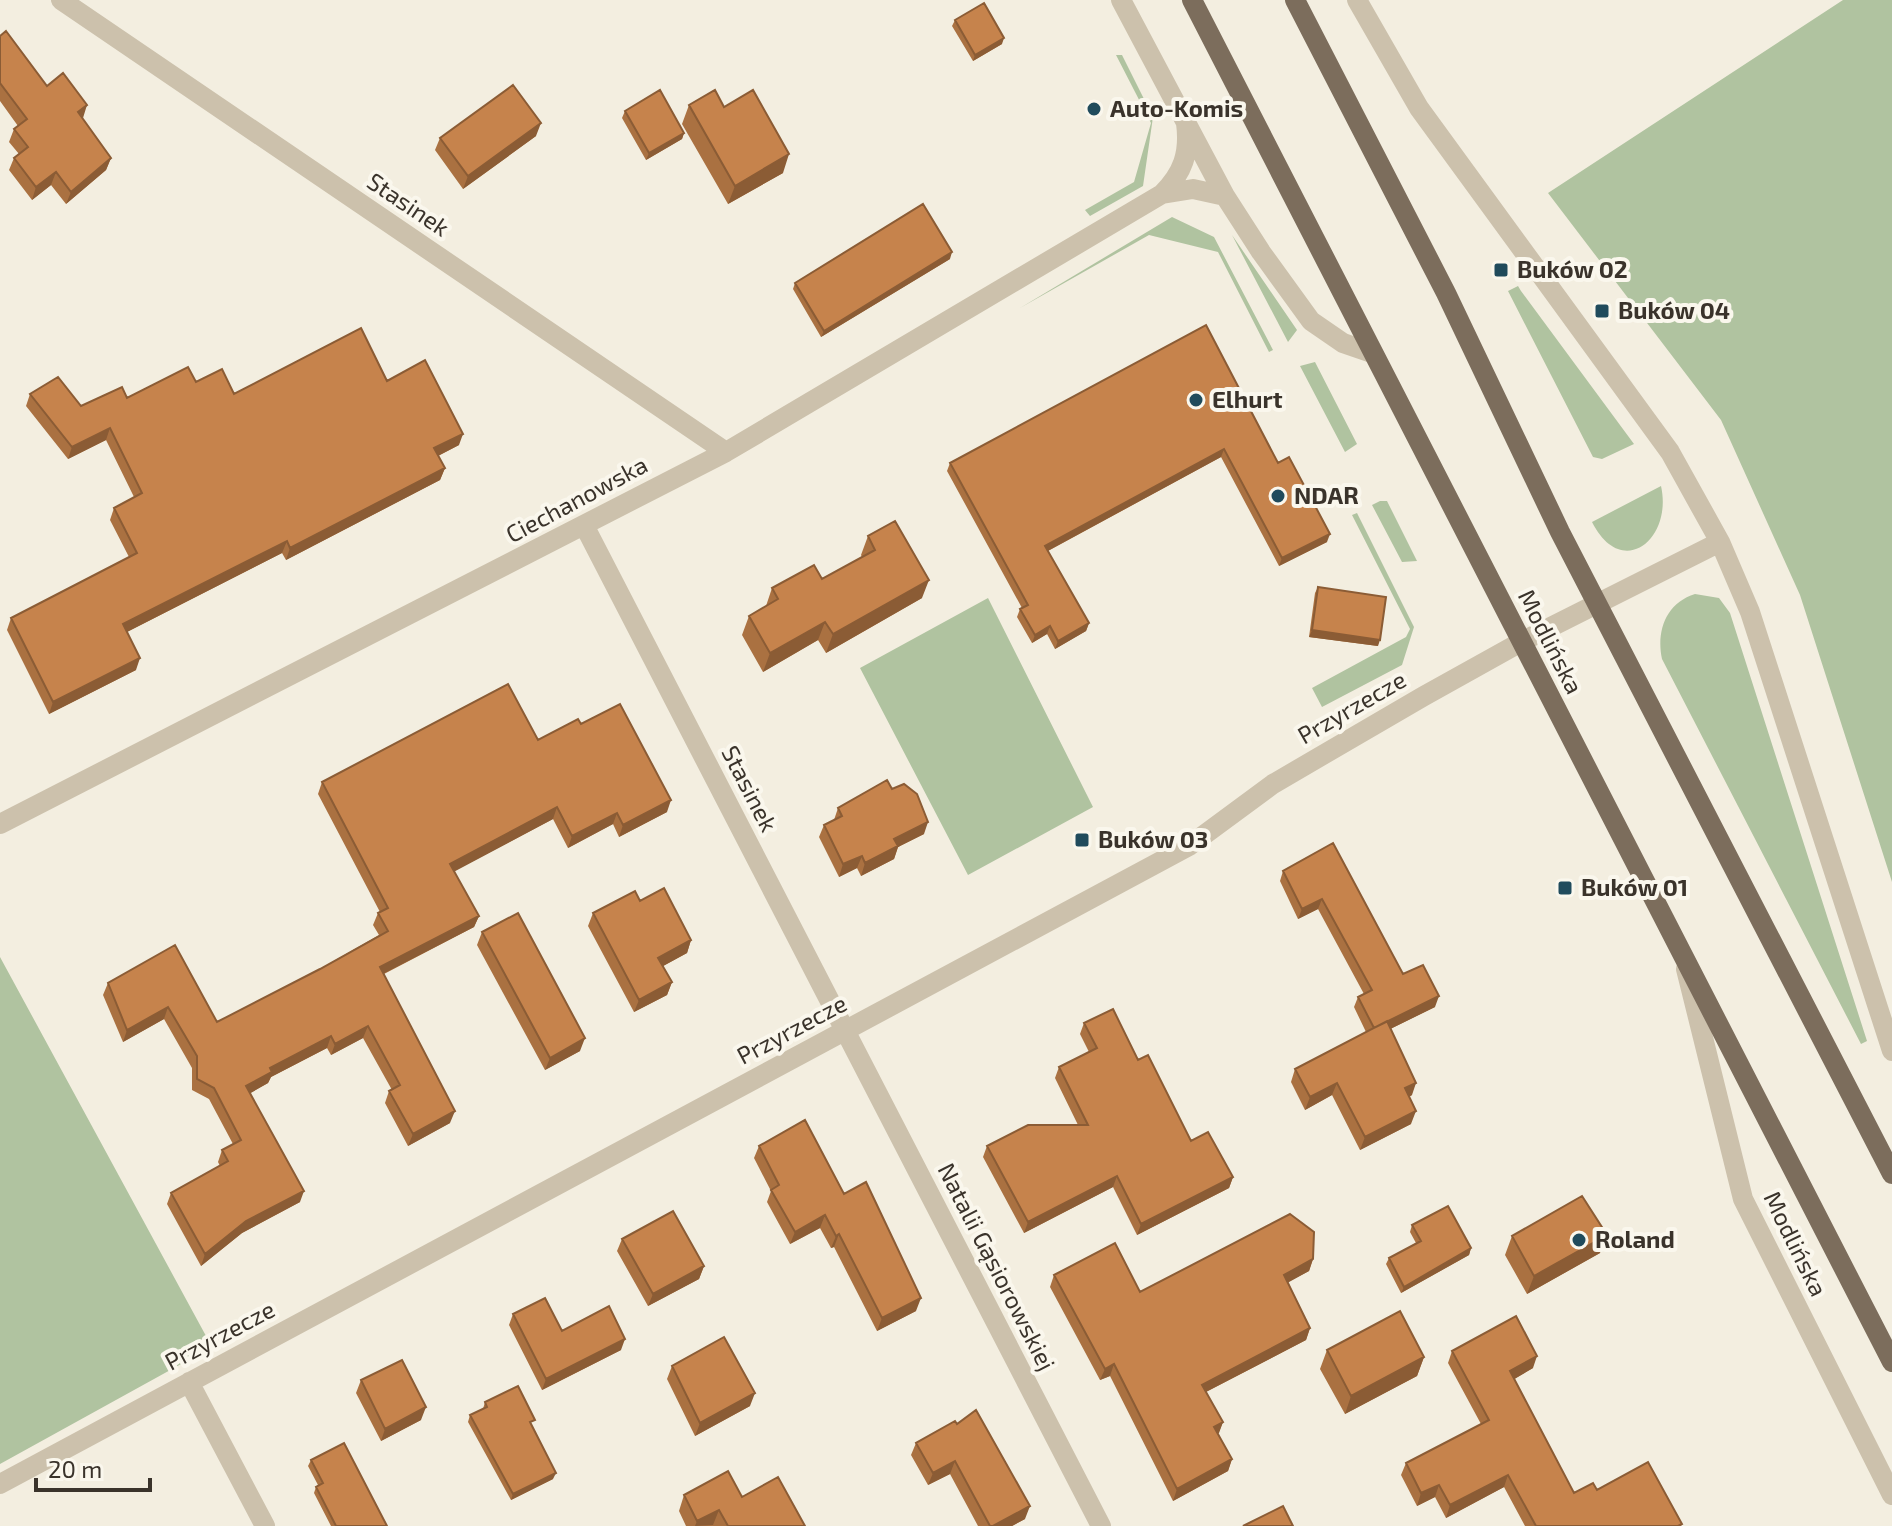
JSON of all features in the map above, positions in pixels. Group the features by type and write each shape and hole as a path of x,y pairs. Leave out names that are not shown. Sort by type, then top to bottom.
{"main road":[{"name":"Modlińska","path":"1192,0 1892,1362"},
{"path":"1295,0 1446,293 1597,605 1892,1174"}],"street":[{"name":"Stasinek","path":"61,0 726,452"},
{"path":"1121,0 1225,196 1311,321 1343,343 1372,353"},
{"path":"1357,0 1419,108 1670,452 1720,542 1750,612 1892,1051"},
{"name":"Ciechanowska","path":"0,824 585,527 726,452 1162,194 1177,179 1184,164 1188,139 1186,123"},
{"name":"Ciechanowska","path":"1162,194 1193,189 1225,196"},
{"name":"Stasinek","path":"585,527 845,1032"},
{"path":"1597,605 1720,542"},
{"name":"Przyrzecze","path":"0,1484 1189,846 1273,784 1521,642 1597,605"},
{"name":"Modlińska","path":"1682,954 1743,1199 1892,1495"},
{"name":"Natalii Gąsiorowskiej","path":"845,1032 1101,1526"},
{"path":"189,1382 265,1526"}],"green space":[{"path":"1843,0 1892,0 1892,882 1800,595 1721,420 1548,193"},
{"path":"1116,55 1122,55 1153,117 1143,186 1090,216 1085,210 1134,182 1151,123"},
{"path":"1172,217 1214,237 1273,350 1269,352 1218,252 1149,235 1020,308"},
{"path":"1232,235 1297,330 1288,342"},
{"path":"1518,286 1634,444 1602,459 1593,457 1508,291"},
{"path":"1315,362 1357,444 1345,452 1300,366"},
{"path":"1661,486 1663,505 1660,522 1642,546 1630,551 1617,549 1604,540 1592,522"},
{"path":"1387,501 1417,561 1402,562 1372,505"},
{"path":"1357,513 1414,627 1402,665 1322,707 1312,688 1406,637 1410,629 1352,515"},
{"path":"1695,594 1719,598 1730,613 1867,1041 1861,1044 1662,659 1661,638 1665,619 1677,604"},
{"path":"988,598 1093,807 968,875 860,668"},
{"path":"0,957 212,1347 0,1464"}],"building":[{"path":"984,3 1004,38 975,55 955,20"},
{"path":"6,31 47,86 63,73 87,105 78,112 111,158 71,192 56,172 36,187 14,158 28,147 14,129 27,119 0,83 0,36"},
{"path":"513,85 541,123 468,176 440,138"},
{"path":"660,90 684,133 649,153 625,111"},
{"path":"715,90 724,107 753,90 789,154 735,186 689,105"},
{"path":"923,204 952,252 824,331 795,283"},
{"path":"1206,325 1278,463 1289,457 1330,534 1282,558 1224,449 1045,546 1089,623 1058,641 1050,626 1035,635 1020,609 1028,605 950,463"},
{"path":"361,328 387,381 425,360 463,434 434,448 445,468 290,548 287,541 123,624 140,658 53,702 11,618 137,553 114,508 142,493 110,428 72,447 30,394 58,377 81,406 122,387 127,398 188,367 196,382 222,369 234,394"},
{"path":"895,521 929,580 833,634 825,622 770,653 749,616 778,599 772,588 814,565 822,579 875,550 868,536"},
{"path":"1318,587 1386,597 1380,640 1312,630"},
{"path":"508,684 538,740 578,719 581,724 620,704 671,800 623,825 617,813 572,836 557,807 450,864 479,916 380,967 455,1111 413,1134 389,1091 400,1085 368,1026 335,1044 331,1036 270,1068 272,1072 246,1086 304,1191 246,1221 205,1254 171,1193 228,1161 222,1150 241,1140 214,1088 197,1079 197,1056 168,1007 127,1030 108,983 175,945 217,1022 388,931 378,913 388,908 322,782"},
{"path":"887,780 892,789 904,784 917,794 928,822 894,839 898,846 865,863 862,856 843,864 824,825 842,816 838,808"},
{"path":"1333,843 1403,974 1423,965 1439,996 1374,1028 1358,997 1372,990 1322,899 1302,909 1283,871"},
{"path":"664,888 691,940 658,958 672,982 639,1000 593,913 635,891 640,901"},
{"path":"518,913 585,1038 550,1058 482,932"},
{"path":"1113,1009 1138,1060 1148,1055 1191,1141 1208,1132 1233,1177 1141,1224 1117,1176 1028,1222 987,1146 1028,1125 1088,1125 1059,1067 1097,1048 1084,1023"},
{"path":"1387,1021 1416,1083 1405,1088 1416,1111 1365,1137 1337,1083 1310,1097 1295,1069"},
{"path":"805,1120 844,1194 866,1182 921,1298 882,1318 839,1234 836,1236 825,1215 795,1232 771,1190 779,1185 759,1146"},
{"path":"1582,1196 1607,1235 1534,1276 1512,1236"},
{"path":"1448,1206 1471,1248 1404,1287 1389,1258 1421,1241 1412,1225"},
{"path":"673,1211 704,1266 653,1294 622,1239"},
{"path":"1290,1214 1314,1232 1313,1259 1284,1275 1310,1328 1202,1385 1223,1422 1214,1427 1232,1459 1177,1489 1114,1364 1105,1369 1054,1275 1115,1243 1140,1292"},
{"path":"545,1298 562,1331 609,1306 625,1339 546,1379 513,1314"},
{"path":"1400,1311 1424,1357 1351,1396 1327,1350"},
{"path":"1516,1316 1537,1356 1510,1371 1574,1493 1593,1483 1597,1490 1648,1462 1682,1524 1536,1526 1508,1475 1450,1505 1439,1485 1421,1493 1406,1463 1489,1420 1452,1351"},
{"path":"724,1337 755,1393 700,1423 672,1366"},
{"path":"402,1360 426,1407 385,1429 361,1380"},
{"path":"518,1386 535,1420 530,1422 556,1473 513,1494 470,1415 487,1407 485,1402"},
{"path":"976,1410 1030,1506 993,1526 990,1526 955,1461 933,1473 916,1443 955,1421 957,1424"},
{"path":"344,1443 387,1526 336,1526 316,1487 323,1483 311,1460"},
{"path":"728,1471 742,1497 778,1477 805,1526 728,1526 719,1510 697,1521 684,1495"},
{"path":"1283,1506 1293,1526 1243,1526"}],"place":[{"name":"Auto-Komis","path":"1094,109"},
{"name":"Buków 02","path":"1501,270"},
{"name":"Buków 04","path":"1602,311"},
{"name":"Elhurt","path":"1196,400"},
{"name":"NDAR","path":"1278,496"},
{"name":"Buków 03","path":"1082,840"},
{"name":"Buków 01","path":"1565,888"},
{"name":"Roland","path":"1579,1240"}]}
